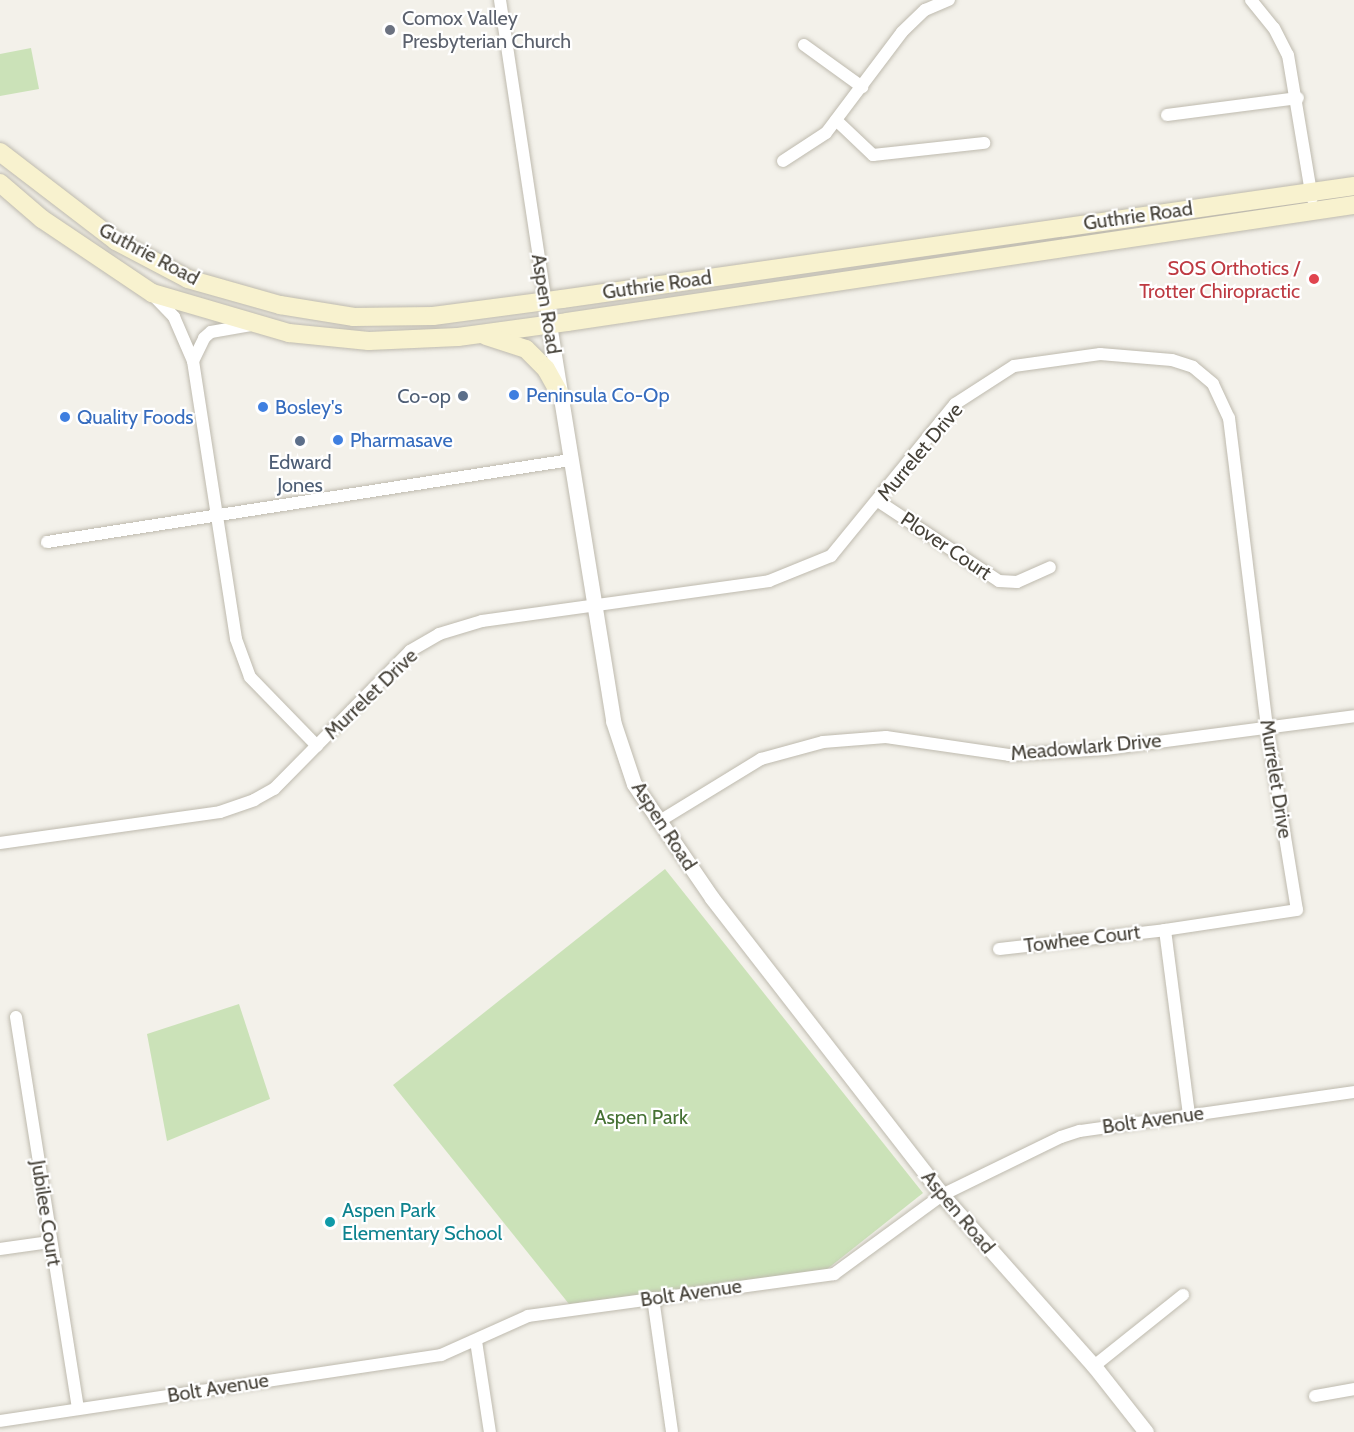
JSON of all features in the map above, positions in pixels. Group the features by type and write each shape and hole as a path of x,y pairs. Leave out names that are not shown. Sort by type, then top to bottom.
{"main road":[{"name":"Guthrie Road","path":"0,152 116,241 188,279 280,305 354,316 433,316 1354,186"},
{"name":"Guthrie Road","path":"0,183 42,219 152,293 289,333 369,341 478,334 1354,205"},
{"path":"478,334 526,349 546,369 560,392"}],"street":[{"name":"Aspen Road","path":"500,0 592,607 612,722 634,784 712,898 942,1195 1094,1366 1146,1432"},
{"path":"783,161 826,133 902,32 925,10 949,0"},
{"path":"1251,0 1274,28 1288,55 1298,98 1314,212"},
{"path":"804,45 862,87"},
{"path":"1167,116 1298,98"},
{"path":"836,120 873,155 984,143"},
{"path":"152,293 174,317 193,361 236,639 250,676 317,746"},
{"path":"193,361 204,338 211,332 258,324"},
{"name":"Murrelet Drive","path":"0,843 220,812 274,789 410,651 440,634 482,621 769,580 831,556 955,404 1014,366 1100,354 1148,356 1193,367 1213,384 1229,418 1267,727 1297,910 1165,930"},
{"path":"47,542 570,460"},
{"name":"Plover Court","path":"878,501 999,581 1017,582 1050,567"},
{"name":"Meadowlark Drive","path":"658,822 761,759 823,742 886,737 1009,755 1105,749 1354,716"},
{"path":"1165,930 1189,1115"},
{"name":"Towhee Court","path":"999,949 1165,930"},
{"name":"Jubilee Court","path":"16,1017 78,1410"},
{"name":"Bolt Avenue","path":"0,1421 441,1355 528,1316 834,1274 942,1195 1080,1131 1354,1092"},
{"path":"0,1249 50,1242"},
{"path":"1094,1366 1183,1295"},
{"path":"653,1298 672,1432"},
{"path":"476,1341 490,1432"},
{"path":"1315,1396 1354,1389"}],"green space":[{"path":"31,48 39,89 0,96 0,54"},
{"name":"Aspen Park","path":"665,869 923,1193 826,1270 569,1304 393,1085"},
{"path":"239,1004 270,1099 167,1141 147,1034"}],"place":[{"name":"Comox Valley Presbyterian Church","path":"390,30"},
{"name":"SOS Orthotics / Trotter Chiropractic","path":"1314,279"},
{"name":"Peninsula Co-Op","path":"514,395"},
{"name":"Co-op","path":"463,396"},
{"name":"Bosley's","path":"263,407"},
{"name":"Quality Foods","path":"65,417"},
{"name":"Pharmasave","path":"338,440"},
{"name":"Edward Jones","path":"300,441"},
{"name":"Aspen Park Elementary School","path":"330,1222"}]}
